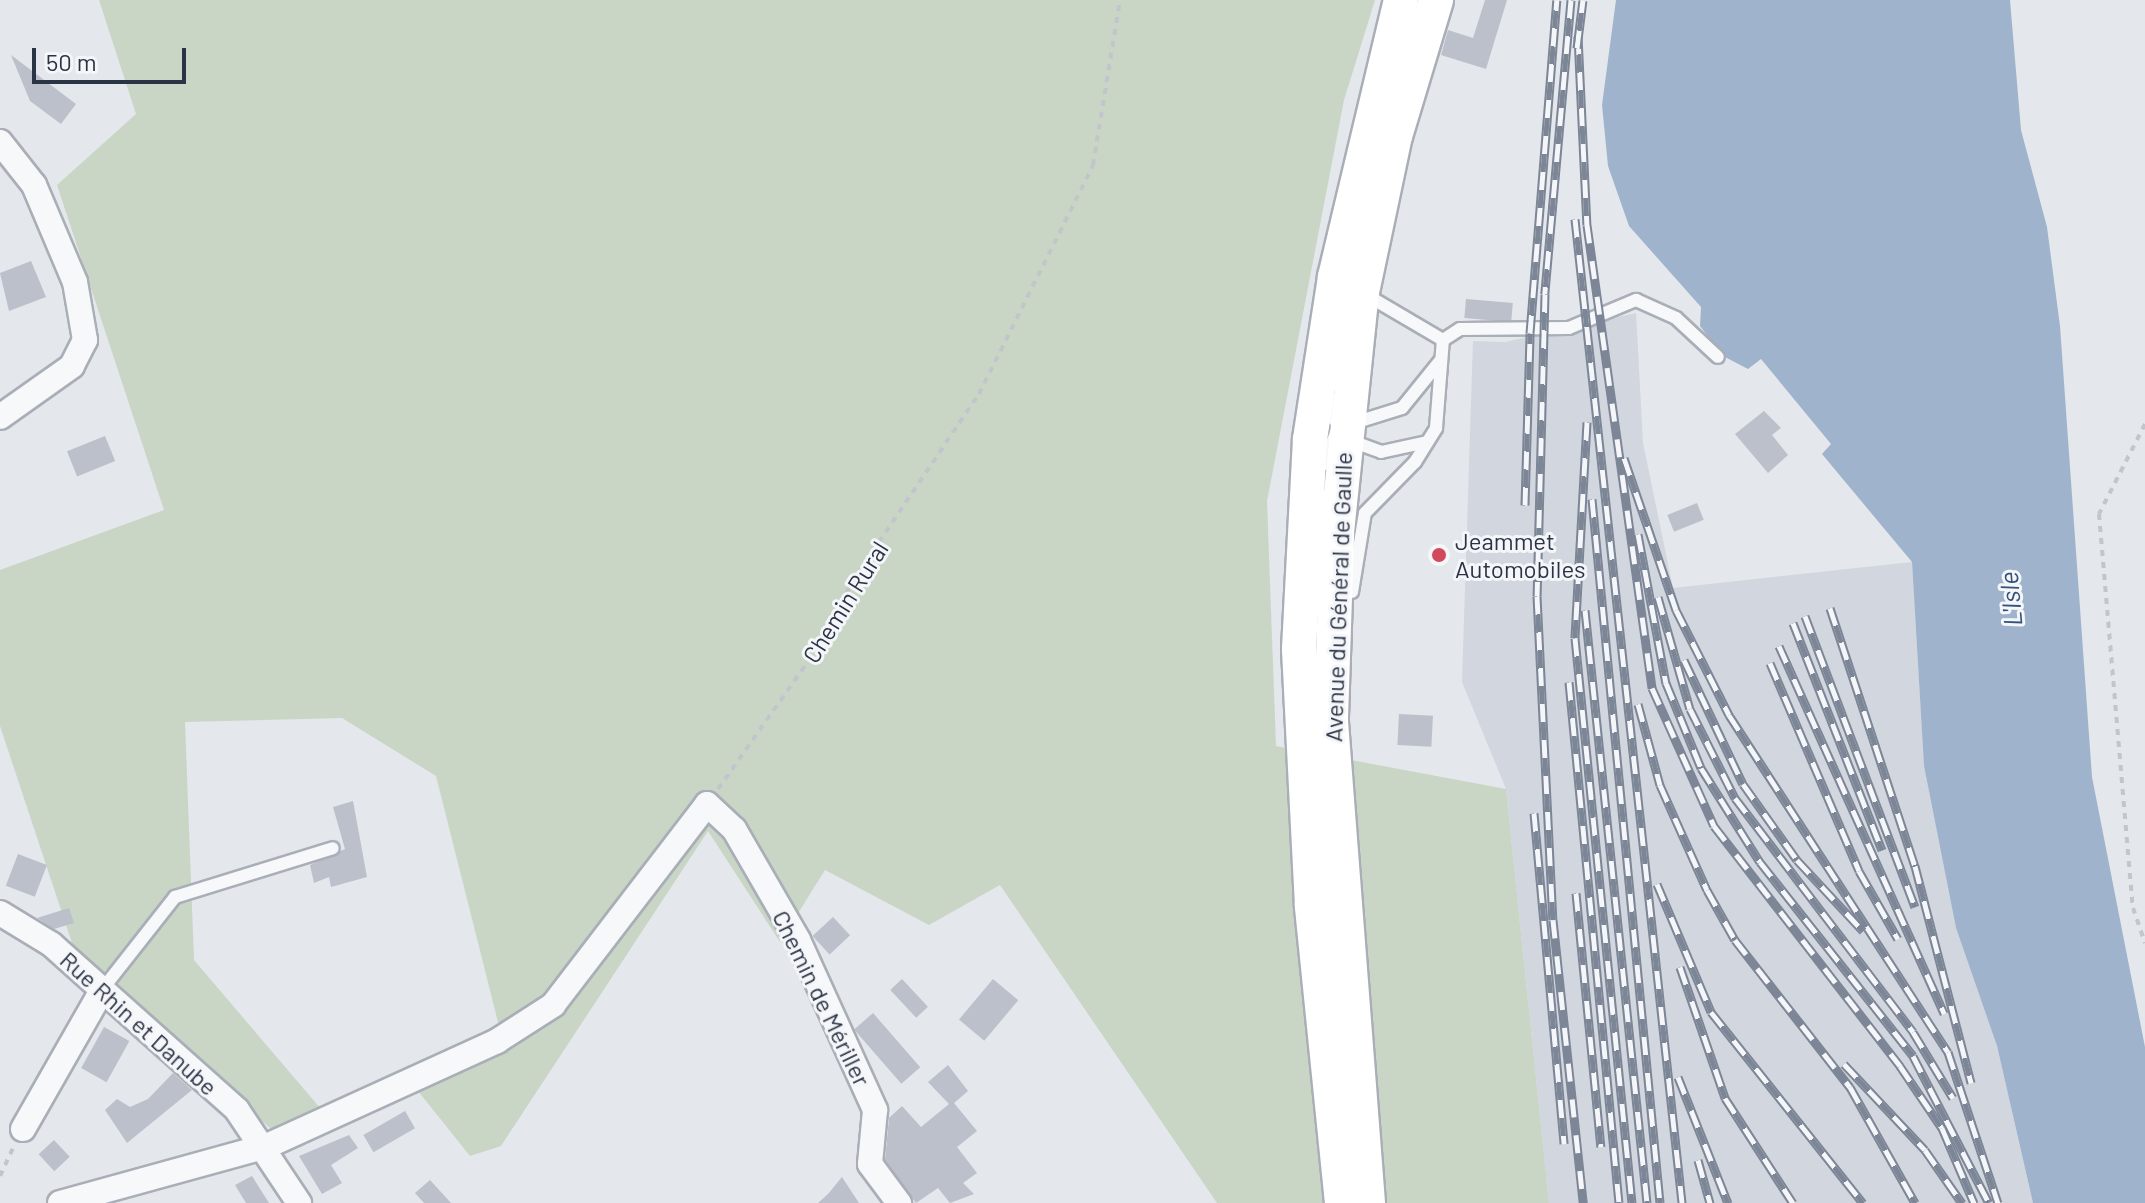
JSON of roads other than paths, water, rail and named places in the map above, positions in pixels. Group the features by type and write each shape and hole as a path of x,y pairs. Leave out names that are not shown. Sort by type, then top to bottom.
{"main road":[{"name":"Avenue du Général de Gaulle","path":"1342,1203 1312,906 1299,649 1310,439 1348,284 1401,0"},
{"name":"Avenue du Général de Gaulle","path":"1368,1203 1331,717 1348,284 1436,0"}],"street":[{"path":"0,142 40,198 75,282 85,340 72,366 0,417"},
{"name":"Chemin de Mériller","path":"267,1146 401,1085 553,1005 707,804 734,829 798,940 875,1110 870,1164 899,1203"},
{"name":"Rue Rhin et Danube","path":"0,913 51,944 101,992 237,1110 267,1146 299,1203"},
{"path":"23,1129 101,992"},
{"path":"60,1203 267,1146"}],"lane":[{"path":"1348,284 1443,340"},
{"path":"1443,340 1460,329 1569,328 1636,300 1676,318 1718,357"},
{"path":"1331,717 1365,513 1436,428 1443,340"},
{"path":"1299,649 1311,614 1324,457 1343,429 1402,408 1442,357"},
{"path":"1343,429 1381,452 1427,442"},
{"path":"101,992 175,897 333,848"},
{"path":"1362,1144 1376,1203"}],"water":[{"name":"L'Isle","path":"1616,0 2010,0 2021,130 2047,227 2060,326 2092,777 2145,1047 2145,1203 2033,1203 1997,1046 1956,928 1924,766 1912,562 1822,454 1831,444 1761,359 1748,369 1723,356 1700,326 1701,307 1629,226 1608,166 1602,105"}],"railway":[{"path":"1525,505 1530,333 1557,0"},
{"path":"1571,0 1545,294 1537,596 1553,920 1583,1203"},
{"path":"1577,48 1583,0"},
{"path":"1578,36 1587,225 1652,688 1714,826 1900,1066 1942,1128 1974,1203"},
{"path":"1575,219 1682,1203"},
{"path":"1587,422 1575,638 1632,1203"},
{"path":"1624,458 1676,610 1729,715 1948,1052 1998,1203"},
{"path":"1592,499 1660,1203"},
{"path":"1638,534 1666,683 1701,768 1760,862 1913,1056 1989,1203"},
{"path":"1658,597 1690,709 1735,798 1913,1032 1953,1098"},
{"path":"1830,608 1915,866 1971,1083"},
{"path":"1585,610 1647,1203"},
{"path":"1805,616 1915,907"},
{"path":"1793,623 1882,850"},
{"path":"1779,646 1944,1014"},
{"path":"1684,660 1743,784 1797,860 1863,931"},
{"path":"1770,663 1859,871 1898,939"},
{"path":"1569,682 1619,1203"},
{"path":"1638,704 1660,785 1707,890 1735,940 1850,1087 1915,1203"},
{"path":"1534,813 1564,1144"},
{"path":"1657,884 1711,1012 1863,1203"},
{"path":"1576,893 1601,1147"},
{"path":"1680,967 1725,1098 1793,1203"},
{"path":"1844,1064 1925,1150 1962,1203"},
{"path":"1678,1077 1728,1203"},
{"path":"1698,1160 1710,1203"}],"place":[{"name":"Jeammet Automobiles","path":"1439,555"}]}
